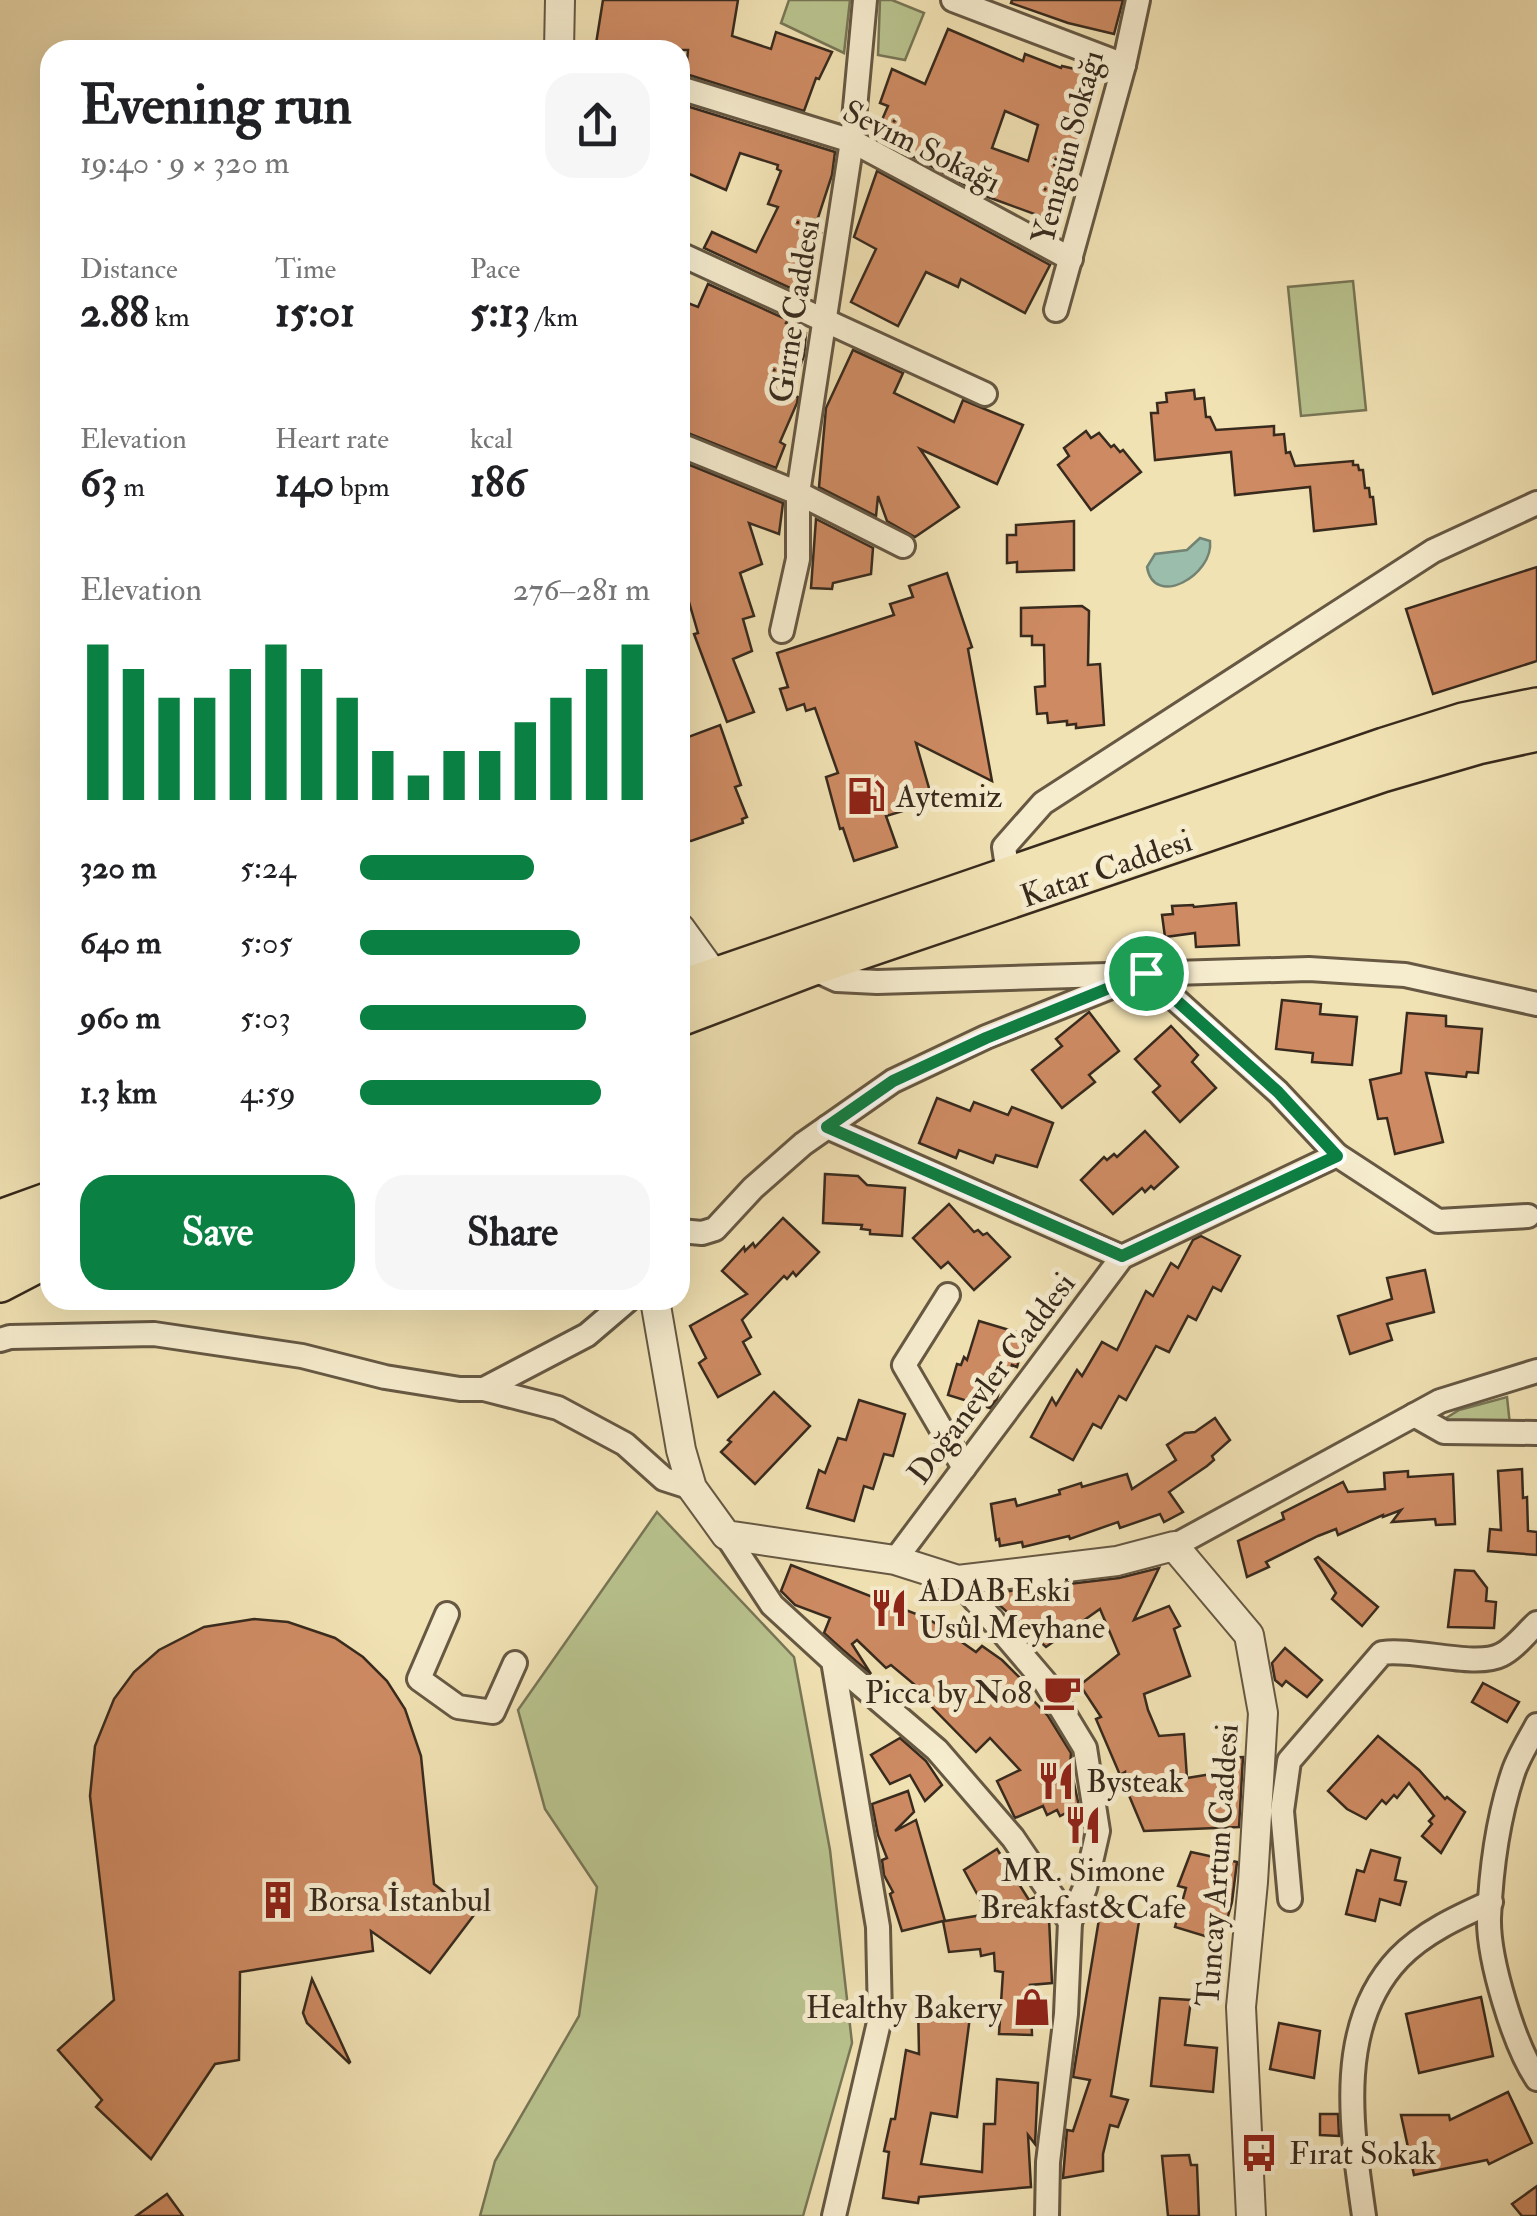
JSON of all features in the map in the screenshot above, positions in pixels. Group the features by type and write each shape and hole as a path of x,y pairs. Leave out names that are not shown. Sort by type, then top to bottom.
{"main road":[{"name":"Katar Caddesi","path":"690,1014 1013,886 1400,741 1463,721 1537,706"},
{"name":"Katar Caddesi","path":"690,984 1382,774 1537,733"},
{"path":"0,1218 40,1204"},
{"path":"0,1249 40,1234"},
{"path":"0,1284 40,1263"}],"street":[{"path":"559,40 560,0"},
{"name":"Girne Caddesi","path":"782,631 798,559 798,493 852,141 865,0"},
{"path":"953,0 1124,66"},
{"name":"Yenigün Sokağı","path":"1056,310 1124,66 1138,0"},
{"name":"Sevim Sokağı","path":"690,91 852,141 1071,259"},
{"path":"690,258 985,394"},
{"path":"690,449 798,493 903,546"},
{"path":"1013,886 1004,846 1043,802 1433,550 1537,503"},
{"path":"690,942 714,975"},
{"path":"811,968 837,980 877,982 1308,969 1404,976 1537,1004"},
{"path":"690,1233 715,1229 752,1188 803,1144 893,1081 1021,1022 1146,973"},
{"path":"1146,973 1278,1092 1337,1156 1438,1221 1528,1216"},
{"path":"827,1127 1122,1256"},
{"name":"Doğanevler Caddesi","path":"895,1560 1122,1256 1337,1156"},
{"path":"948,1295 904,1365 964,1468"},
{"path":"484,1388 587,1336 617,1310"},
{"path":"658,1310 681,1450 692,1488 772,1605 936,1750 1014,1838 1070,1922"},
{"path":"0,1340 154,1334 302,1356 385,1377 460,1389 484,1388 558,1408 625,1444 664,1479 692,1488"},
{"path":"726,1535 895,1560 958,1580 1118,1562 1174,1546 1440,1400 1537,1371"},
{"path":"1414,1416 1444,1432 1537,1433"},
{"name":"Tuncay Artun Caddesi","path":"1174,1546 1248,1635 1273,1774 1253,1882 1241,2007 1252,2216"},
{"path":"958,1580 1045,1682 1084,1748 1098,1831 1085,1888 1070,1922 1066,2014 1048,2162 1047,2216"},
{"path":"447,1614 419,1679 458,1707 493,1712 515,1663"},
{"path":"1290,1899 1282,1811 1273,1774 1289,1761 1382,1653 1402,1650 1468,1659 1500,1656 1537,1624"},
{"path":"833,1661 878,1927 880,2018 834,2216"},
{"path":"1537,1725 1513,1771 1498,1841 1489,1922 1500,1984 1525,2061 1537,2079"},
{"path":"1364,2216 1352,2075 1364,2013 1402,1954 1448,1922 1491,1902"}],"green space":[{"path":"789,0 850,0 844,53 781,23"},
{"path":"880,0 892,0 924,13 905,60 878,55"},
{"path":"1353,281 1366,410 1301,416 1288,287"},
{"path":"1507,1397 1510,1425 1464,1426 1443,1420 1459,1410"},
{"path":"657,1512 794,1657 830,1850 852,2043 803,2216 480,2216 495,2161 579,2016 597,1887 545,1809 518,1710"}],"shaded area":[{"path":"1200,538 1210,541 1209,554 1194,575 1171,586 1152,579 1147,567 1155,554 1187,550"}],"building":[{"path":"603,0 738,0 732,36 771,49 776,32 832,52 819,79 816,78 804,111 690,75 690,40 597,40"},
{"path":"1123,0 1114,34 1068,23 1011,3"},
{"path":"948,29 1023,61 1025,54 1061,68 1096,74 1059,223 988,197 875,136 888,106 880,103 892,69 925,84","holes":["1005,111 1038,125 1028,161 992,148"]},
{"path":"690,107 835,152 832,175 814,230 821,233 810,262 816,264 801,293 704,248 712,232 756,252 778,207 768,204 781,171 778,165 740,153 726,190 690,174"},
{"path":"877,171 1050,265 1025,313 961,279 958,287 926,272 898,326 851,302 876,249 854,237"},
{"path":"708,284 788,320 786,323 806,333 804,356 789,394 798,397 797,403 780,442 785,445 776,468 690,434 690,304 698,307"},
{"path":"853,350 903,373 894,393 954,422 963,400 1023,425 997,484 920,449 959,507 915,537 887,521 878,496 876,516 819,487 826,408"},
{"path":"1194,390 1195,399 1204,398 1206,417 1210,417 1216,430 1274,426 1274,435 1284,434 1286,453 1290,452 1295,466 1353,461 1363,470 1365,488 1373,497 1376,524 1314,531 1310,487 1235,495 1231,452 1155,460 1151,413 1158,413 1157,403 1167,402 1166,393"},
{"path":"1086,431 1091,438 1099,433 1111,447 1123,450 1141,472 1091,510 1058,465 1069,456 1064,448"},
{"path":"690,465 783,503 779,534 749,523 762,564 740,573 754,616 743,619 752,651 733,659 754,712 727,722 694,634 698,633 690,605"},
{"path":"816,519 873,548 871,574 833,583 832,589 811,588"},
{"path":"1074,521 1074,570 1017,572 1017,562 1007,563 1007,535 1016,535 1016,525"},
{"path":"1537,567 1537,661 1433,694 1406,609"},
{"path":"947,573 972,647 968,649 992,781 916,743 933,802 886,816 897,847 854,861 843,828 840,829 826,777 838,773 815,708 806,711 804,704 787,710 780,689 788,687 777,653 894,615 890,604 913,597 909,586"},
{"path":"1082,606 1089,611 1088,665 1100,664 1104,725 1076,728 1076,724 1067,725 1067,721 1048,723 1047,713 1037,714 1035,687 1045,686 1044,645 1032,645 1032,636 1021,636 1021,608"},
{"path":"720,725 741,785 735,787 747,817 742,819 743,823 691,841 690,841 690,736"},
{"path":"1236,903 1239,945 1196,947 1195,933 1165,937 1162,915 1173,914 1172,906"},
{"path":"1282,1000 1321,1004 1320,1014 1357,1017 1352,1065 1312,1062 1313,1053 1276,1049"},
{"path":"1089,1012 1119,1051 1089,1075 1095,1082 1062,1108 1032,1070 1062,1046 1056,1039"},
{"path":"1407,1013 1446,1016 1446,1026 1482,1029 1478,1073 1467,1072 1466,1077 1426,1073 1443,1142 1395,1154 1387,1118 1378,1119 1370,1080 1401,1073"},
{"path":"1171,1026 1198,1055 1192,1062 1216,1088 1180,1122 1153,1092 1160,1086 1135,1059"},
{"path":"937,1098 970,1111 974,1102 1008,1115 1012,1107 1053,1123 1037,1167 996,1155 993,1163 959,1150 956,1158 919,1143"},
{"path":"1145,1131 1178,1167 1154,1189 1151,1186 1145,1192 1142,1188 1113,1214 1081,1180 1104,1157 1117,1157"},
{"path":"825,1174 858,1176 867,1185 905,1188 902,1236 870,1234 870,1230 861,1229 862,1225 823,1223"},
{"path":"949,1204 974,1232 987,1233 1010,1257 974,1290 948,1262 941,1268 913,1238"},
{"path":"783,1218 819,1252 796,1276 793,1272 787,1279 784,1276 742,1320 751,1337 743,1342 760,1374 718,1397 699,1363 706,1358 690,1326 747,1294 722,1271 744,1247 745,1251 753,1243 755,1247"},
{"path":"1201,1236 1240,1256 1221,1291 1213,1287 1196,1320 1188,1316 1169,1352 1156,1346 1126,1400 1119,1396 1101,1428 1093,1424 1073,1460 1031,1437 1052,1398 1056,1405 1077,1370 1082,1376 1102,1342 1117,1350 1146,1291 1153,1296 1171,1263 1178,1268 1193,1240"},
{"path":"1425,1270 1434,1312 1387,1324 1392,1340 1350,1354 1338,1316 1392,1299 1387,1278"},
{"path":"979,1321 1026,1335 1017,1367 1012,1365 1009,1373 1005,1371 997,1399 990,1408 948,1395 957,1364 961,1365 964,1357 967,1360"},
{"path":"774,1392 810,1426 755,1484 721,1452"},
{"path":"859,1400 905,1414 893,1456 884,1454 873,1489 864,1486 854,1521 807,1508 819,1470 825,1473 838,1438 846,1440"},
{"path":"1215,1418 1230,1440 1207,1466 1169,1492 1183,1512 1164,1522 1160,1514 1120,1528 1118,1522 1070,1539 1069,1536 1023,1547 1022,1542 1000,1546 999,1539 996,1540 991,1504 1015,1499 1017,1506 1060,1494 1059,1490 1081,1483 1082,1487 1127,1474 1132,1489 1176,1460 1167,1445"},
{"path":"1522,1469 1528,1531 1537,1532 1537,1555 1488,1551 1490,1529 1501,1530 1498,1471"},
{"path":"1408,1471 1408,1477 1453,1474 1455,1524 1436,1525 1435,1519 1392,1522 1401,1510 1338,1535 1336,1529 1318,1536 1266,1562 1269,1567 1247,1577 1238,1541 1284,1519 1282,1513 1343,1482 1348,1492 1385,1489 1384,1473"},
{"path":"1318,1557 1378,1607 1362,1626 1332,1599 1336,1593 1315,1559"},
{"path":"791,1565 929,1619 976,1652 982,1646 1002,1660 1021,1679 1017,1683 1048,1716 1071,1753 1079,1806 1060,1816 1057,1810 1047,1815 1043,1806 1015,1818 997,1781 1020,1770 990,1738 976,1752 929,1704 933,1700 891,1665 886,1668 857,1640 852,1644 871,1674 824,1633 830,1618 795,1605 781,1591"},
{"path":"1159,1568 1134,1620 1169,1606 1180,1626 1174,1629 1190,1676 1144,1694 1148,1710 1159,1736 1184,1734 1187,1778 1224,1772 1223,1758 1243,1757 1239,1827 1144,1831 1125,1786 1125,1772 1120,1775 1096,1719 1101,1717 1080,1685 1119,1654 1100,1609 1046,1647 997,1603 1002,1592 1119,1578"},
{"path":"1455,1570 1474,1571 1487,1588 1486,1601 1496,1602 1494,1628 1448,1627"},
{"name":"Borsa İstanbul","path":"254,1619 288,1622 335,1638 363,1657 387,1681 405,1709 421,1756 434,1884 474,1915 430,1973 371,1931 373,1951 240,1972 239,2060 215,2064 151,2159 96,2107 102,2100 58,2050 114,2000 90,1796 95,1746 114,1699 134,1672 159,1650 204,1627"},
{"path":"1285,1648 1322,1680 1307,1697 1286,1681 1282,1686 1275,1680 1272,1663"},
{"path":"1483,1683 1519,1702 1507,1722 1472,1702"},
{"path":"1378,1736 1419,1770 1445,1799 1465,1812 1441,1853 1422,1836 1434,1816 1409,1783 1397,1798 1394,1795 1386,1804 1382,1800 1366,1819 1347,1809 1328,1791"},
{"path":"900,1738 926,1761 942,1785 925,1801 910,1775 890,1784 871,1755"},
{"path":"908,1791 914,1812 895,1831 916,1820 945,1921 988,1914 964,1870 997,1849 1029,1900 1035,1897 1049,1918 1052,1983 1030,1985 1032,2035 999,2034 1003,1972 995,1971 994,1953 981,1956 980,1949 949,1952 943,1921 902,1931 890,1894 893,1892 884,1875 882,1860 887,1858 872,1804"},
{"path":"1371,1850 1400,1858 1395,1880 1406,1882 1400,1905 1380,1899 1375,1921 1346,1914 1357,1870 1364,1872"},
{"path":"1191,1852 1237,1862 1232,1902 1221,1941 1175,1927 1186,1888 1178,1886"},
{"path":"1101,1907 1116,1910 1118,1918 1119,1911 1140,1915 1111,2096 1128,2100 1118,2127 1110,2125 1103,2171 1063,2178 1067,2130 1073,2131 1090,2080 1073,2077"},
{"path":"312,1979 349,2063 307,2023 303,2013"},
{"path":"1481,1997 1493,2056 1419,2073 1406,2014"},
{"path":"1160,1998 1191,2000 1185,2045 1217,2048 1213,2092 1151,2086"},
{"path":"972,2001 957,2117 931,2113 921,2164 982,2172 984,2124 995,2124 997,2079 1038,2083 1035,2144 1028,2135 1031,2187 919,2197 918,2203 883,2198 889,2152 884,2151 891,2119 895,2119 906,2050 919,2054 918,2003"},
{"path":"1279,2023 1320,2031 1314,2078 1270,2069"},
{"path":"1508,2092 1532,2143 1489,2164 1487,2160 1414,2175 1401,2115 1449,2115 1450,2120"},
{"path":"1320,2114 1338,2114 1339,2136 1320,2135"},
{"path":"1189,2155 1191,2165 1197,2165 1199,2216 1168,2216 1162,2156"},
{"path":"1537,2186 1537,2216 1522,2216 1512,2204"},
{"path":"167,2194 183,2216 136,2216"}],"place":[{"name":"Aytemiz","path":"866,796"},
{"name":"ADAB Eski Usûl Meyhane","path":"889,1608"},
{"name":"Picca by No8","path":"1062,1692"},
{"name":"Bysteak","path":"1056,1781"},
{"name":"MR. Simone Breakfast&Cafe","path":"1083,1825"},
{"name":"Borsa İstanbul","path":"278,1900"},
{"name":"Healthy Bakery","path":"1032,2007"},
{"name":"Fırat Sokak","path":"1259,2153"}],"route":[{"path":"1146,973 1278,1092 1337,1156 1122,1256 827,1127 893,1081 986,1038 1146,973"}]}
